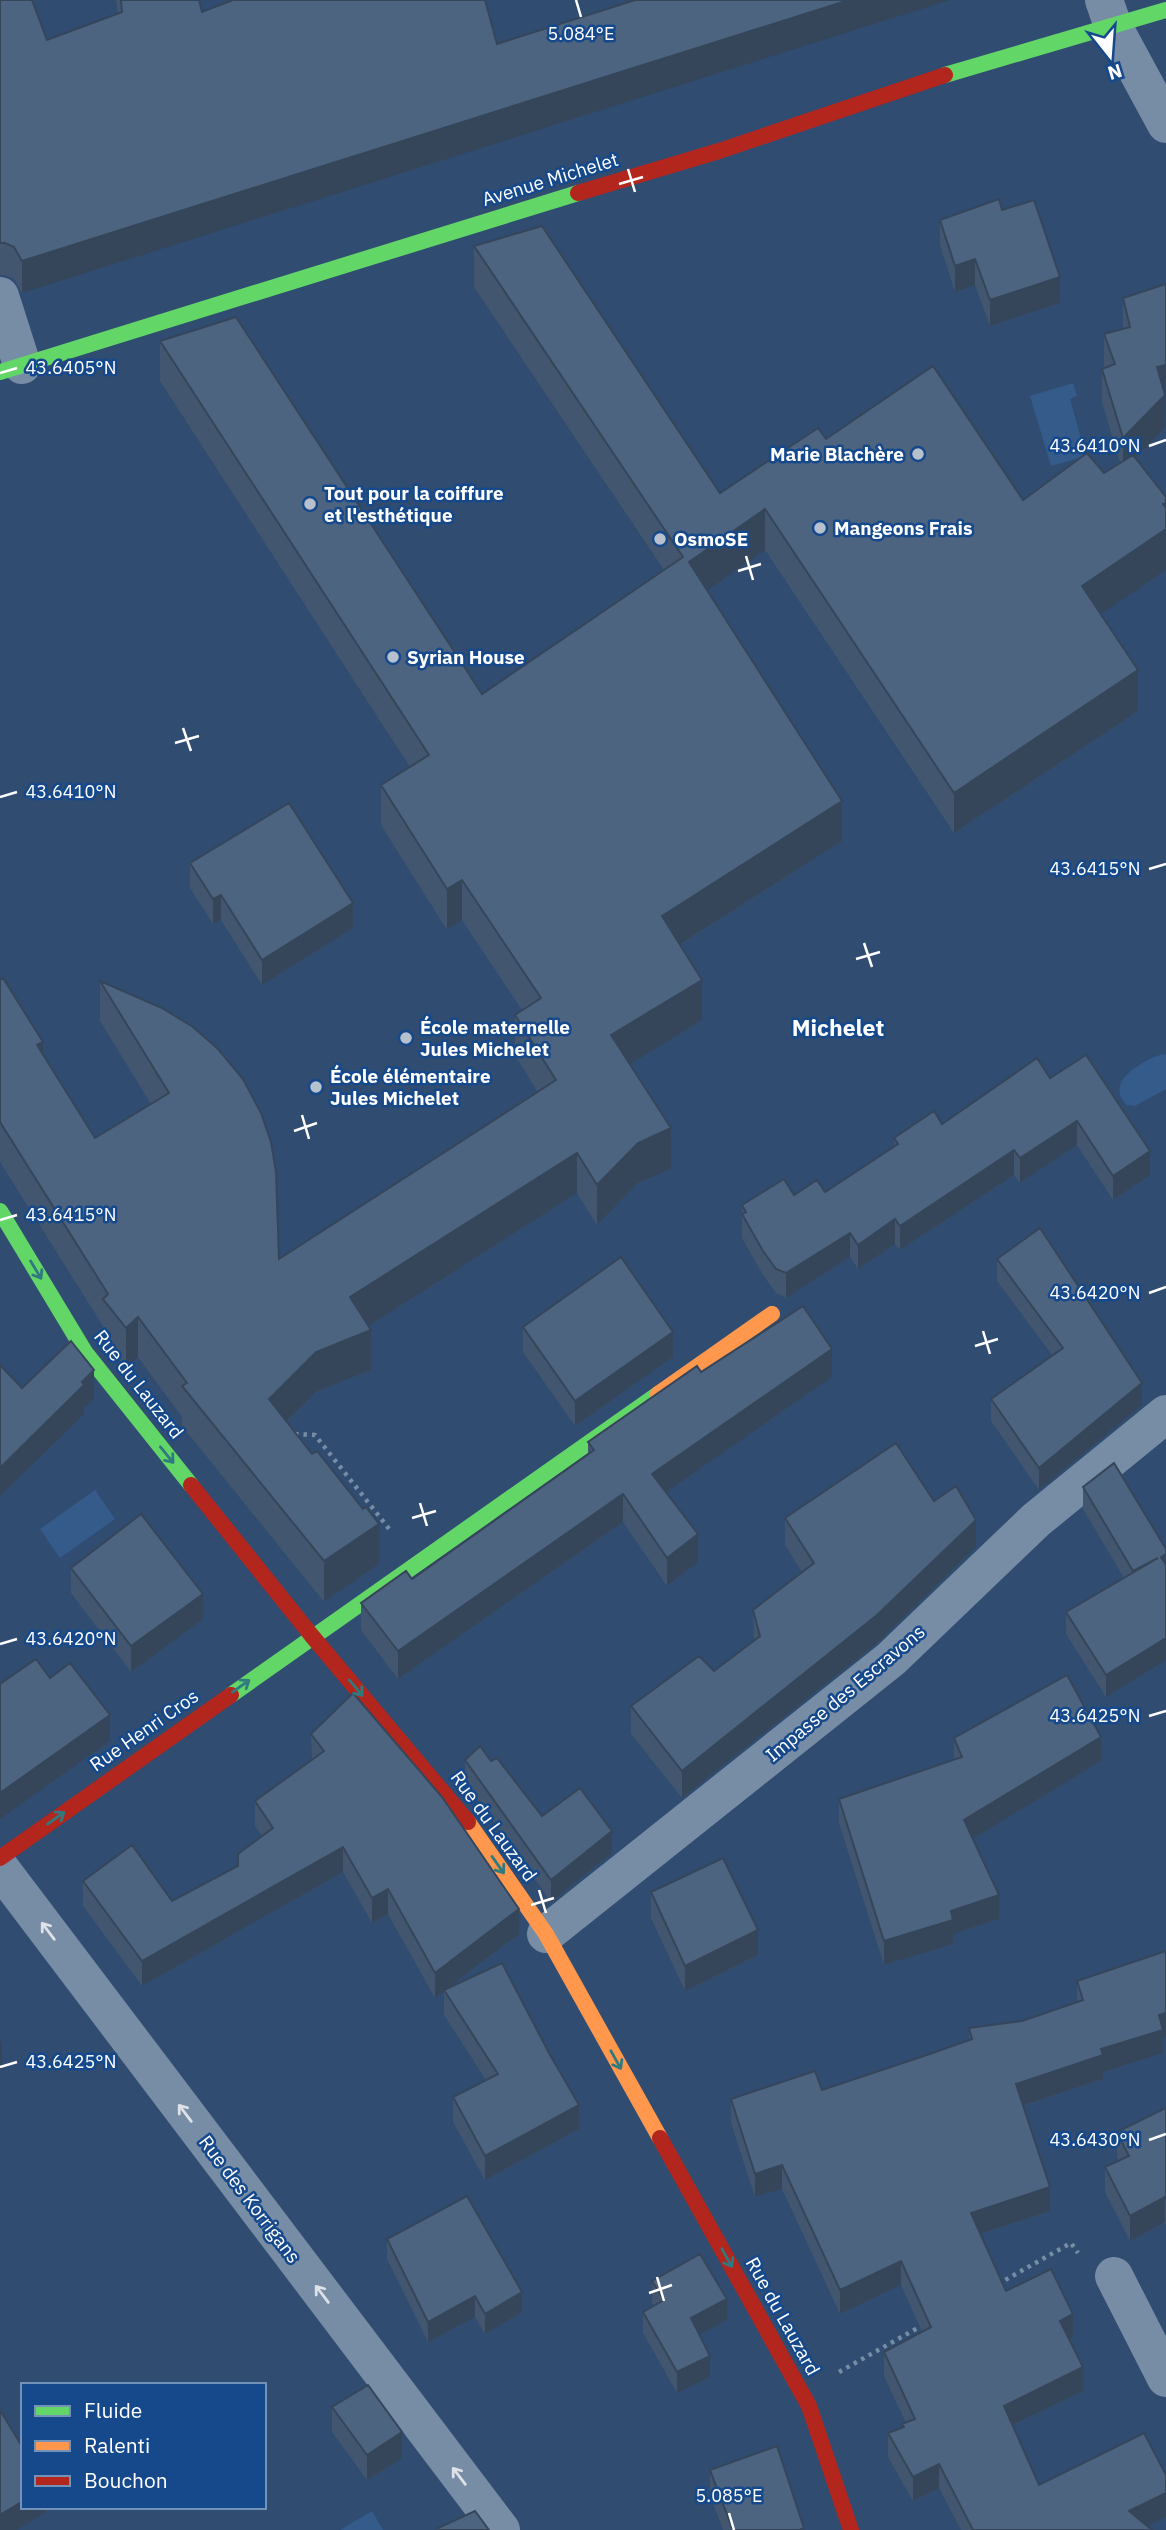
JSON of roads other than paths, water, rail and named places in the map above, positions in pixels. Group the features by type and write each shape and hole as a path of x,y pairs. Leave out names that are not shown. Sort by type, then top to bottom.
{"street":[{"name":"Avenue Michelet","path":"11,369 719,151 943,76 1109,13 1166,10"},
{"path":"1109,13 1166,124"},
{"path":"0,296 11,369"},
{"name":"Rue du Lauzard","path":"0,1211 85,1352 312,1636 459,1809 546,1934 809,2406 851,2530"},
{"name":"Rue Henri Cros","path":"0,1858 772,1314"},
{"name":"Impasse des Escravons","path":"546,1934 891,1659 1037,1520 1166,1414"},
{"name":"Rue des Korrigans","path":"0,1868 501,2530"},
{"path":"1114,2276 1166,2378"}],"water":[{"path":"1073,383 1077,396 1070,399 1086,456 1051,466 1030,396"},
{"path":"1166,1055 1166,1089 1135,1106 1127,1105 1121,1096 1123,1080 1136,1067"},
{"path":"95,1490 115,1519 60,1558 40,1529"},
{"path":"372,2511 383,2530 340,2530"}],"place":[{"name":"Marie Blachère","path":"918,454"},
{"name":"Tout pour la coiffure et l'esthétique","path":"310,504"},
{"name":"Mangeons Frais","path":"820,528"},
{"name":"OsmoSE","path":"660,539"},
{"name":"Syrian House","path":"393,657"},
{"name":"École maternelle Jules Michelet","path":"406,1038"},
{"name":"École élémentaire Jules Michelet","path":"316,1087"}],"district":[{"name":"Michelet","path":"838,1027"}]}
